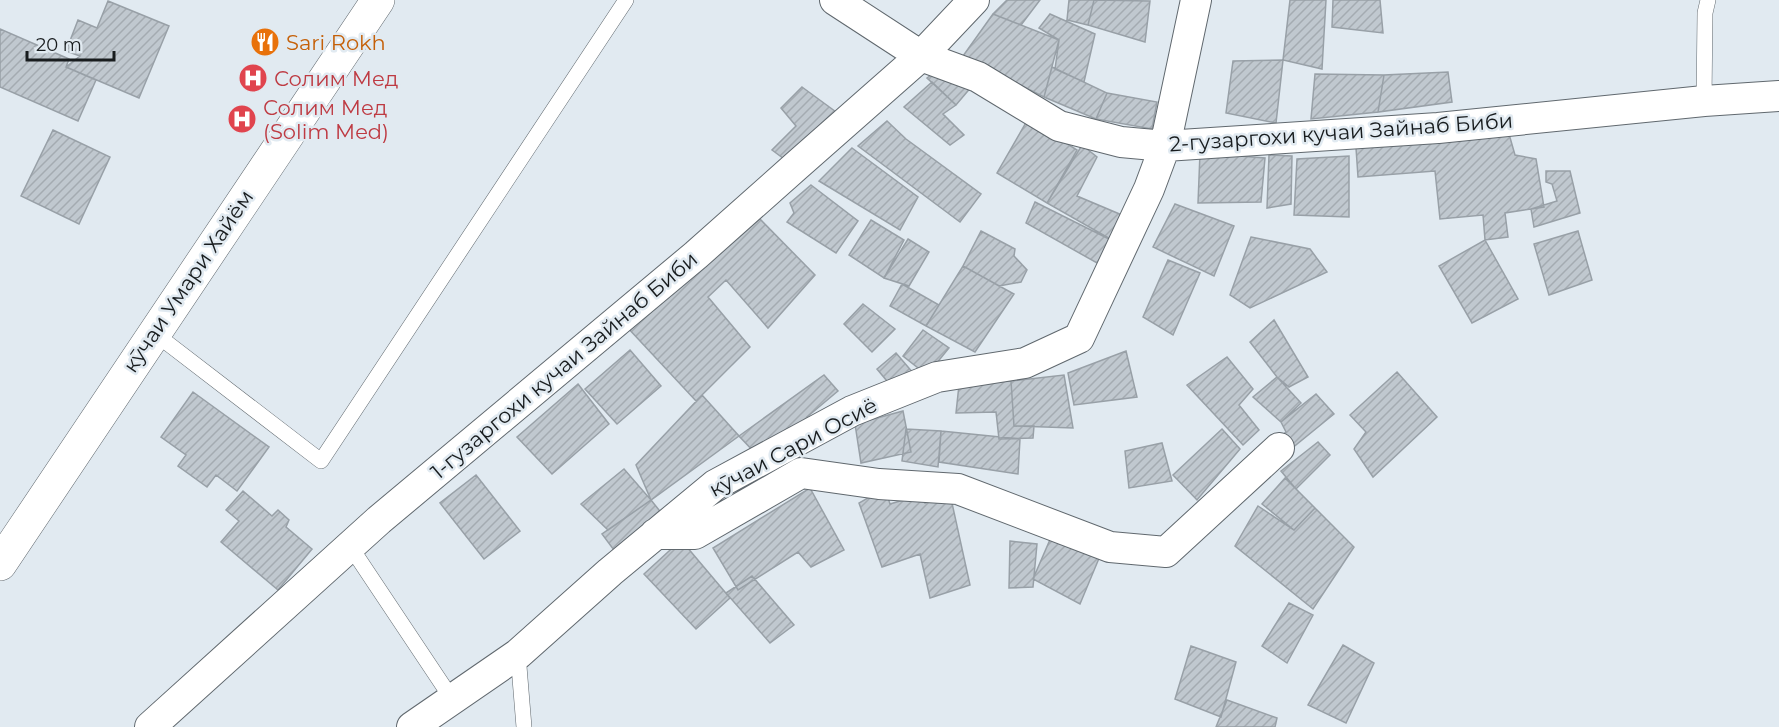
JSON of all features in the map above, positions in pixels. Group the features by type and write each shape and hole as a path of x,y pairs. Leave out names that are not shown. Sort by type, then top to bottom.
{"main road":[{"name":"кӯчаи Умари Хайём","path":"0,564 153,332 378,0"}],"street":[{"name":"2-гузаргохи кучаи Зайнаб Биби","path":"835,0 921,56 978,77 1059,126 1121,142 1164,146 1438,128 1704,101 1779,96"},
{"name":"1-гузаргохи кучаи Зайнаб Биби","path":"150,727 350,546 696,255 921,56 974,0"},
{"name":"кӯчаи Сари Осиё","path":"412,727 518,654 655,534 715,485 852,411 937,377 1025,363 1079,338 1149,189 1164,146 1196,0"},
{"path":"655,534 695,534 801,473 879,484 958,489 1110,547 1166,552 1279,448"}],"lane":[{"path":"153,332 321,461 626,0"},
{"path":"1704,101 1705,13 1708,0"},
{"path":"350,546 452,699"},
{"path":"518,654 524,727"}],"building":[{"path":"1007,0 1040,0 1021,25 993,14"},
{"path":"1069,0 1094,0 1088,25 1067,20"},
{"path":"1094,0 1150,1 1145,42 1088,25"},
{"path":"1290,0 1326,0 1322,69 1283,60"},
{"path":"1333,0 1380,0 1383,33 1332,27"},
{"path":"108,1 169,26 139,98 66,67 80,56 66,51 78,20 97,28"},
{"path":"993,14 1059,40 1044,97 963,56"},
{"path":"1050,14 1095,34 1084,82 1055,69 1059,40 1039,28"},
{"path":"0,29 69,59 66,67 96,80 78,121 0,87"},
{"path":"1283,60 1276,123 1226,113 1233,61"},
{"path":"944,65 972,86 956,105 927,78"},
{"path":"1052,67 1107,93 1096,119 1044,97"},
{"path":"1448,72 1452,102 1378,112 1384,75"},
{"path":"1315,74 1384,75 1378,112 1311,119"},
{"path":"932,82 956,105 943,114 964,135 950,145 904,107"},
{"path":"802,87 843,117 795,167 772,150 796,126 781,108"},
{"path":"1107,93 1157,102 1152,129 1096,119"},
{"path":"1028,119 1077,150 1047,203 997,173"},
{"path":"887,121 906,139 981,194 960,222 858,146"},
{"path":"53,130 110,157 79,224 21,196"},
{"path":"1509,134 1515,155 1536,159 1544,207 1505,213 1508,237 1485,240 1483,215 1440,219 1435,171 1358,177 1356,148"},
{"path":"1082,145 1097,157 1077,196 1129,218 1119,244 1047,203"},
{"path":"852,148 918,197 900,230 819,181"},
{"path":"1200,153 1265,158 1261,202 1198,203"},
{"path":"1269,155 1292,156 1291,204 1267,208"},
{"path":"1349,156 1349,217 1294,215 1297,159"},
{"path":"1546,171 1570,171 1580,213 1534,227 1531,209 1557,201 1552,184 1546,182"},
{"path":"811,185 858,221 836,253 787,222 794,213 790,203"},
{"path":"1035,202 1119,244 1106,268 1026,223"},
{"path":"1175,204 1234,226 1214,276 1153,247"},
{"path":"755,214 815,275 768,328 726,280 708,297 750,347 696,401 627,327"},
{"path":"871,220 904,240 884,278 849,255"},
{"path":"981,231 1015,249 1014,256 1027,270 1021,282 999,286 963,266"},
{"path":"1578,231 1592,280 1549,295 1534,244"},
{"path":"1251,237 1310,249 1327,272 1250,308 1230,295"},
{"path":"908,239 929,252 909,286 884,278"},
{"path":"1485,240 1518,299 1472,323 1439,266"},
{"path":"1168,260 1200,273 1173,335 1143,317"},
{"path":"963,266 1014,294 975,352 926,326"},
{"path":"902,284 939,305 926,326 890,306"},
{"path":"863,304 895,329 872,352 844,324"},
{"path":"1274,320 1308,377 1289,387 1277,377 1250,342"},
{"path":"923,330 949,348 927,375 903,356"},
{"path":"630,350 661,386 617,424 585,389"},
{"path":"1126,351 1137,397 1074,405 1068,373"},
{"path":"896,353 914,374 897,393 877,369"},
{"path":"1227,357 1253,389 1239,405 1259,430 1243,445 1187,385"},
{"path":"1397,372 1437,417 1373,477 1354,449 1366,432 1350,415"},
{"path":"824,375 838,391 807,417 814,424 758,456 739,436"},
{"path":"1064,375 1073,428 1014,426 1011,381"},
{"path":"1277,377 1301,403 1281,422 1253,397"},
{"path":"1011,381 1014,426 1034,426 1033,438 999,439 996,412 956,413 959,385"},
{"path":"578,384 609,424 552,474 517,437"},
{"path":"193,392 269,447 237,491 216,475 207,487 178,466 186,455 161,437"},
{"path":"1316,394 1334,414 1286,453 1279,437 1286,432 1281,422"},
{"path":"702,395 739,436 651,500 636,465"},
{"path":"903,411 911,452 861,463 855,424"},
{"path":"906,429 941,431 938,467 902,461"},
{"path":"1222,429 1240,449 1197,500 1173,475"},
{"path":"941,431 1020,439 1018,474 939,462"},
{"path":"1318,442 1330,455 1296,489 1281,471"},
{"path":"1162,443 1172,481 1129,488 1125,451"},
{"path":"624,469 651,500 608,530 581,504"},
{"path":"476,475 520,531 484,559 440,503"},
{"path":"1285,478 1315,508 1294,530 1262,504"},
{"path":"810,488 844,550 811,567 798,552 738,590 713,548"},
{"path":"885,488 890,504 920,495 925,503 950,494 970,585 930,598 920,554 882,567 859,503"},
{"path":"243,491 272,516 278,510 289,520 286,527 312,549 278,590 221,542 239,521 226,510"},
{"path":"651,500 667,520 622,561 602,534"},
{"path":"1258,506 1294,530 1315,508 1354,547 1313,609 1235,546"},
{"path":"1052,535 1100,556 1080,604 1033,579"},
{"path":"681,540 730,598 696,629 644,574"},
{"path":"1010,541 1037,544 1033,587 1009,588"},
{"path":"752,576 794,625 770,643 726,593"},
{"path":"1289,603 1313,615 1287,663 1262,646"},
{"path":"1343,645 1374,663 1346,723 1308,705"},
{"path":"1191,646 1236,662 1221,717 1175,699"},
{"path":"1227,700 1277,718 1275,727 1216,727"}],"place":[{"name":"Sari Rokh","path":"265,42"},
{"name":"Солим Мед","path":"253,78"},
{"name":"Солим Мед (Solim Med)","path":"242,119"}]}
